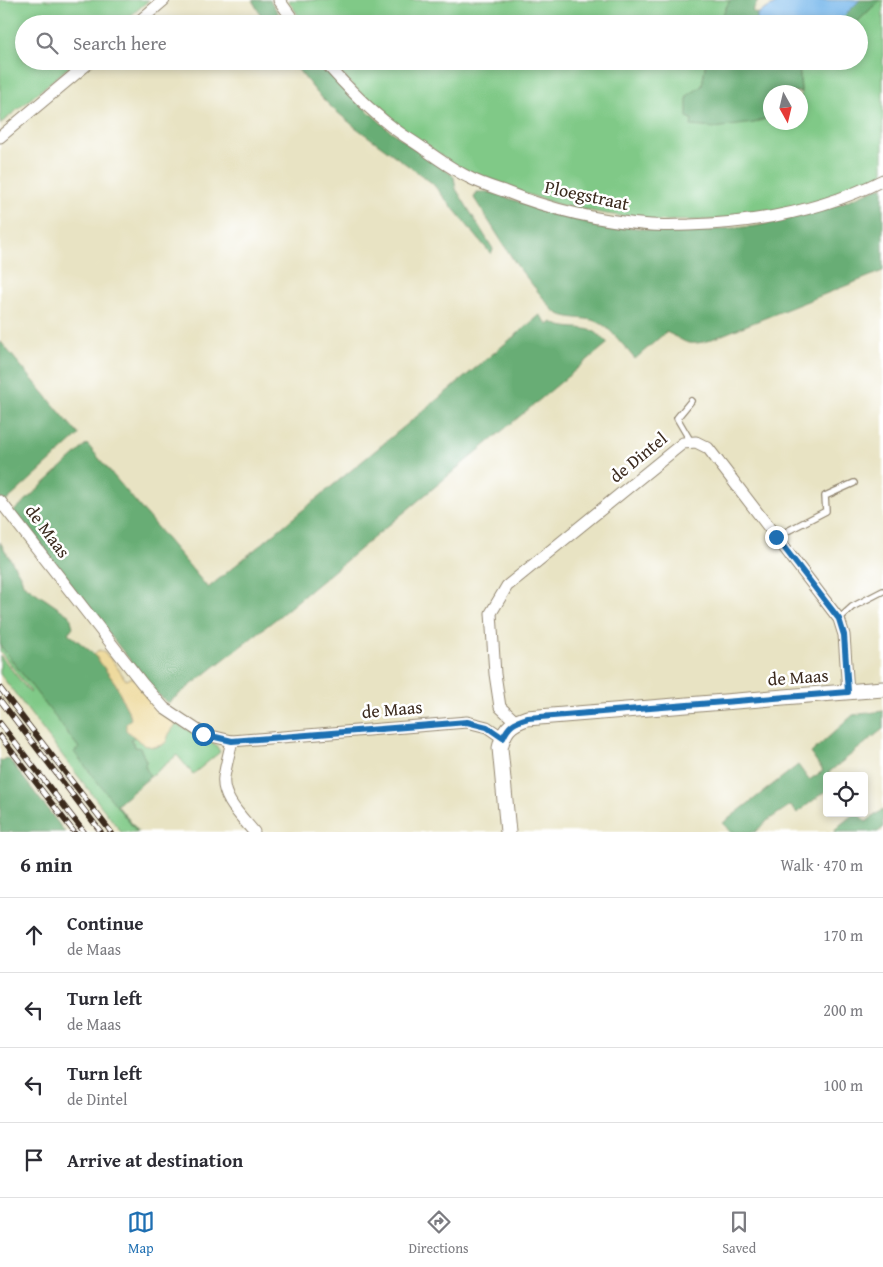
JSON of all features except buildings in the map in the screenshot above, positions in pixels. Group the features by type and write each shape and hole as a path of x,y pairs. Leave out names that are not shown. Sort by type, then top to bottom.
{"street":[{"path":"146,15 164,0"},
{"path":"279,0 290,15"},
{"path":"0,137 80,70"},
{"name":"Ploegstraat","path":"332,70 348,88 392,126 450,167 470,178 524,199 563,211 606,220 652,225 710,224 755,220 828,203 883,180"},
{"name":"de Dintel","path":"516,722 500,707 494,674 491,613 506,586 683,443 690,442 696,442 708,448 839,619 844,635 848,692"},
{"name":"de Maas","path":"0,501 142,683 164,708 203,734 232,741 467,722 487,727 503,738"},
{"name":"de Maas","path":"516,722 528,718 883,690"},
{"path":"508,832 500,748 507,730 516,722"},
{"path":"232,741 224,779 225,792 254,832"}],"lane":[{"path":"690,442 677,418 691,401"},
{"path":"776,537 826,511 825,496 854,483"},
{"path":"839,619 852,607 883,592"}],"green space":[{"path":"0,0 149,0 132,15 15,15 15,70 65,70 0,124"},
{"path":"252,0 270,0 279,15 261,15"},
{"path":"288,0 730,0 722,15 298,15"},
{"path":"730,0 759,0 752,11 757,15 722,15"},
{"path":"860,0 880,0 864,15 845,15"},
{"path":"880,0 883,0 883,175 826,199 755,216 710,220 653,221 563,206 493,183 456,165 393,123 338,70 705,70 702,86 754,123 763,120 763,130 808,130 808,85 801,85 799,70 868,70 868,15 864,15"},
{"path":"298,70 326,70 345,90 388,129 451,174 454,177 456,189 493,249 491,254 432,183 355,127 317,93"},
{"path":"705,70 799,70 800,85 763,85 763,120 754,123 714,128 691,126 692,119 687,117 687,96 702,86"},
{"path":"883,186 883,271 707,341 689,343 666,332 635,359 613,333 598,322 563,316 553,310 518,267 474,198 477,192 490,192 561,216 605,224 653,230 710,230 756,226 796,217 830,208"},
{"path":"540,315 548,325 552,322 557,325 590,330 597,333 608,343 277,618 168,703 155,692 13,512 87,444 208,588"},
{"path":"0,341 79,435 0,507"},
{"path":"0,542 21,577 23,584 70,616 73,627 68,633 94,654 116,684 130,714 131,719 126,724 129,732 135,737 130,739 135,747 140,748 150,777 117,805 139,832 137,832 74,752 79,748 0,645"},
{"path":"0,645 79,748 75,752 137,832 121,832 0,674 0,655 31,692 0,651"},
{"path":"883,711 883,729 829,772 823,772 823,793 797,813 789,806 755,832 730,832 723,823 798,765 809,780 823,771 811,753 853,715"},
{"path":"176,724 207,738 217,746 220,752 193,774 177,755 150,777 140,748 135,747 130,738 135,737 144,745 157,747 166,742"},
{"path":"6,758 9,759 65,832 0,832 0,759 2,761"},
{"path":"883,809 883,828 878,832 834,832 850,817 861,817 866,822"}],"sand":[{"path":"99,650 111,659 126,680 133,677 155,709 176,724 166,742 162,745 153,747 144,745 126,730 126,724 131,719 130,714 116,684 94,654"}],"water":[{"path":"782,0 860,0 845,15 757,14"}],"railway":[{"path":"0,688 111,832"},
{"path":"0,700 101,832"},
{"path":"0,723 84,832"},
{"path":"0,736 74,832"}],"route":[{"path":"203,734 232,741 467,722 487,727 503,738 507,730 516,722 528,718 848,692 844,635 839,619 776,537"}]}
